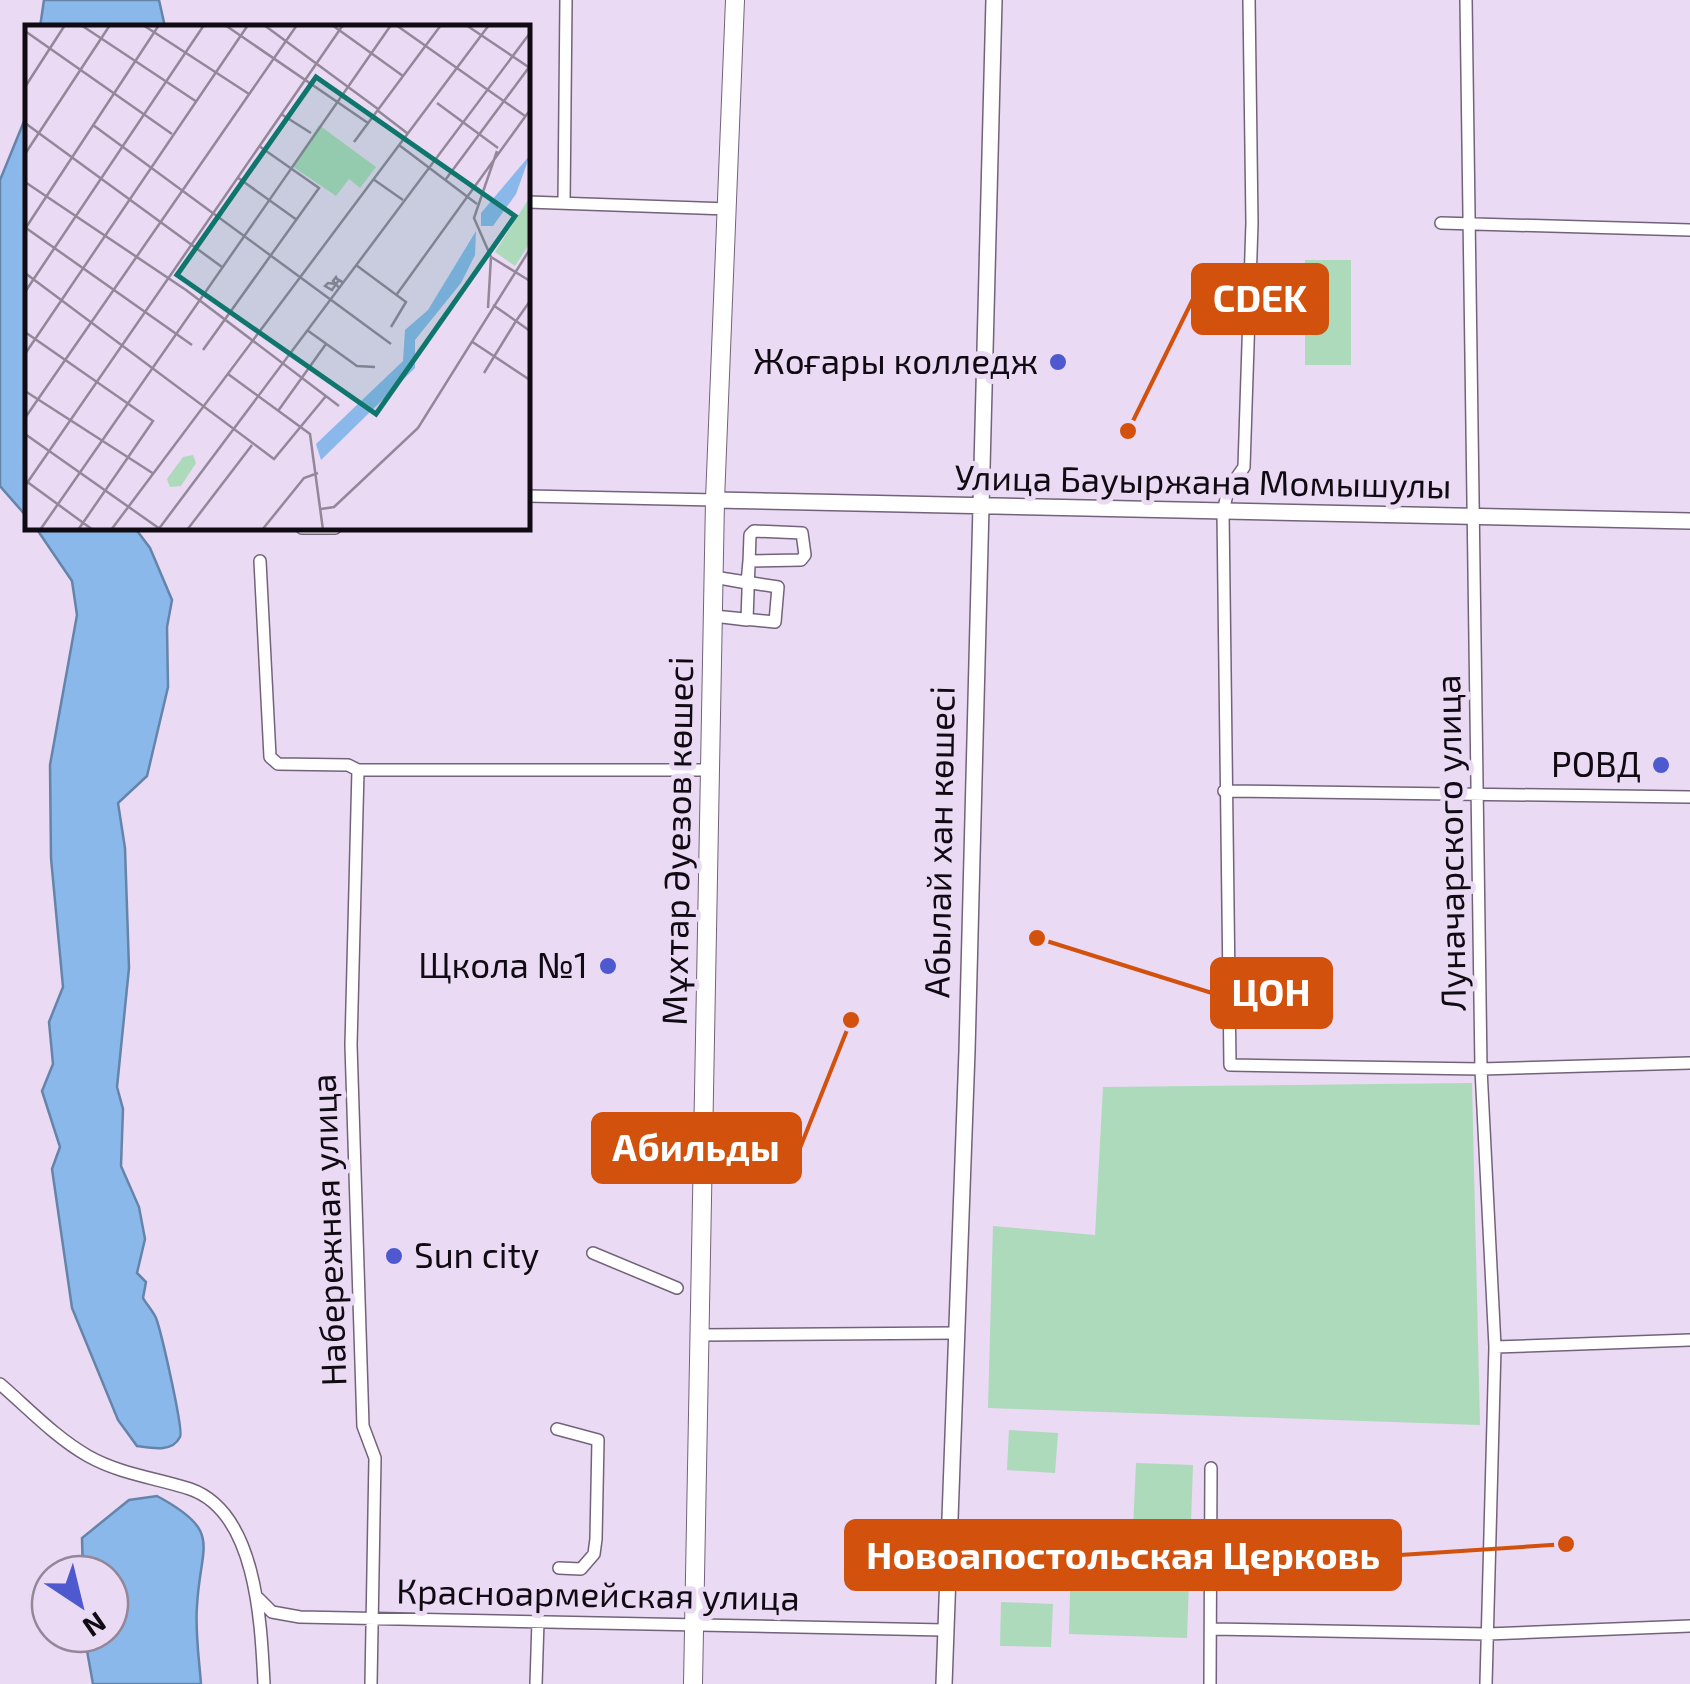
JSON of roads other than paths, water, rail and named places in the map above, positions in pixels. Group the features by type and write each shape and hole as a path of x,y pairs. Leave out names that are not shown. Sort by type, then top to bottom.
{"main road":[{"name":"Мұхтар Әуезов көшесі","path":"692,1684 702,1335 715,500 735,0"}],"street":[{"path":"564,204 566,0"},
{"name":"Абылай хан көшесі","path":"944,1684 994,0"},
{"path":"1249,0 1252,223 1244,466 1224,499 1223,512 1230,1065 1481,1069 1690,1063"},
{"name":"Луначарского улица","path":"1466,0 1481,1069 1495,1348 1486,1684"},
{"path":"530,202 728,209"},
{"path":"1441,224 1690,230"},
{"path":"530,496 715,500"},
{"name":"Улица Бауыржана Момышулы","path":"715,500 1690,521"},
{"path":"747,620 747,582 750,535 754,531 802,534 805,555 801,560 749,561"},
{"path":"260,561 270,757 278,764 348,765 358,770 712,770"},
{"path":"714,577 778,588 775,622 714,616"},
{"name":"Набережная улица","path":"358,770 351,1044 363,1426 375,1458 371,1684"},
{"path":"1224,791 1690,796"},
{"path":"592,1253 677,1288"},
{"path":"702,1335 956,1333"},
{"path":"1495,1348 1690,1340"},
{"path":"0,1384 89,1457 122,1471 193,1490 226,1511 237,1531 258,1598 264,1684"},
{"path":"557,1429 598,1440 594,1554 581,1569 559,1568"},
{"path":"1210,1684 1211,1468"},
{"name":"Красноармейская улица","path":"258,1598 272,1612 300,1618 944,1630"},
{"path":"536,1684 538,1621"},
{"path":"1211,1630 1488,1634 1690,1626"}],"water":[{"path":"44,0 159,0 165,25 40,25"},
{"path":"25,119 25,515 0,486 0,180"},
{"path":"37,530 136,530 150,548 172,600 167,627 168,687 147,776 118,803 125,848 129,968 117,1087 123,1109 121,1166 139,1207 145,1239 137,1273 146,1282 143,1298 159,1327 179,1418 180,1437 161,1448 137,1446 118,1420 72,1308 52,1169 60,1147 42,1091 53,1064 49,1022 63,987 51,858 50,765 77,615 72,581"},
{"path":"157,1496 200,1530 203,1553 197,1615 201,1684 93,1684 88,1654 130,1654 130,1554 82,1554 82,1538 129,1500"}],"place":[{"name":"Жоғары колледж","path":"1058,362"},
{"name":"CDEK","path":"1128,431"},
{"name":"РОВД","path":"1661,765"},
{"name":"ЦОН","path":"1037,938"},
{"name":"Щкола №1","path":"608,966"},
{"name":"Абильды","path":"851,1020"},
{"name":"Sun city","path":"394,1256"},
{"name":"Новоапостольская Церковь","path":"1566,1544"}]}
